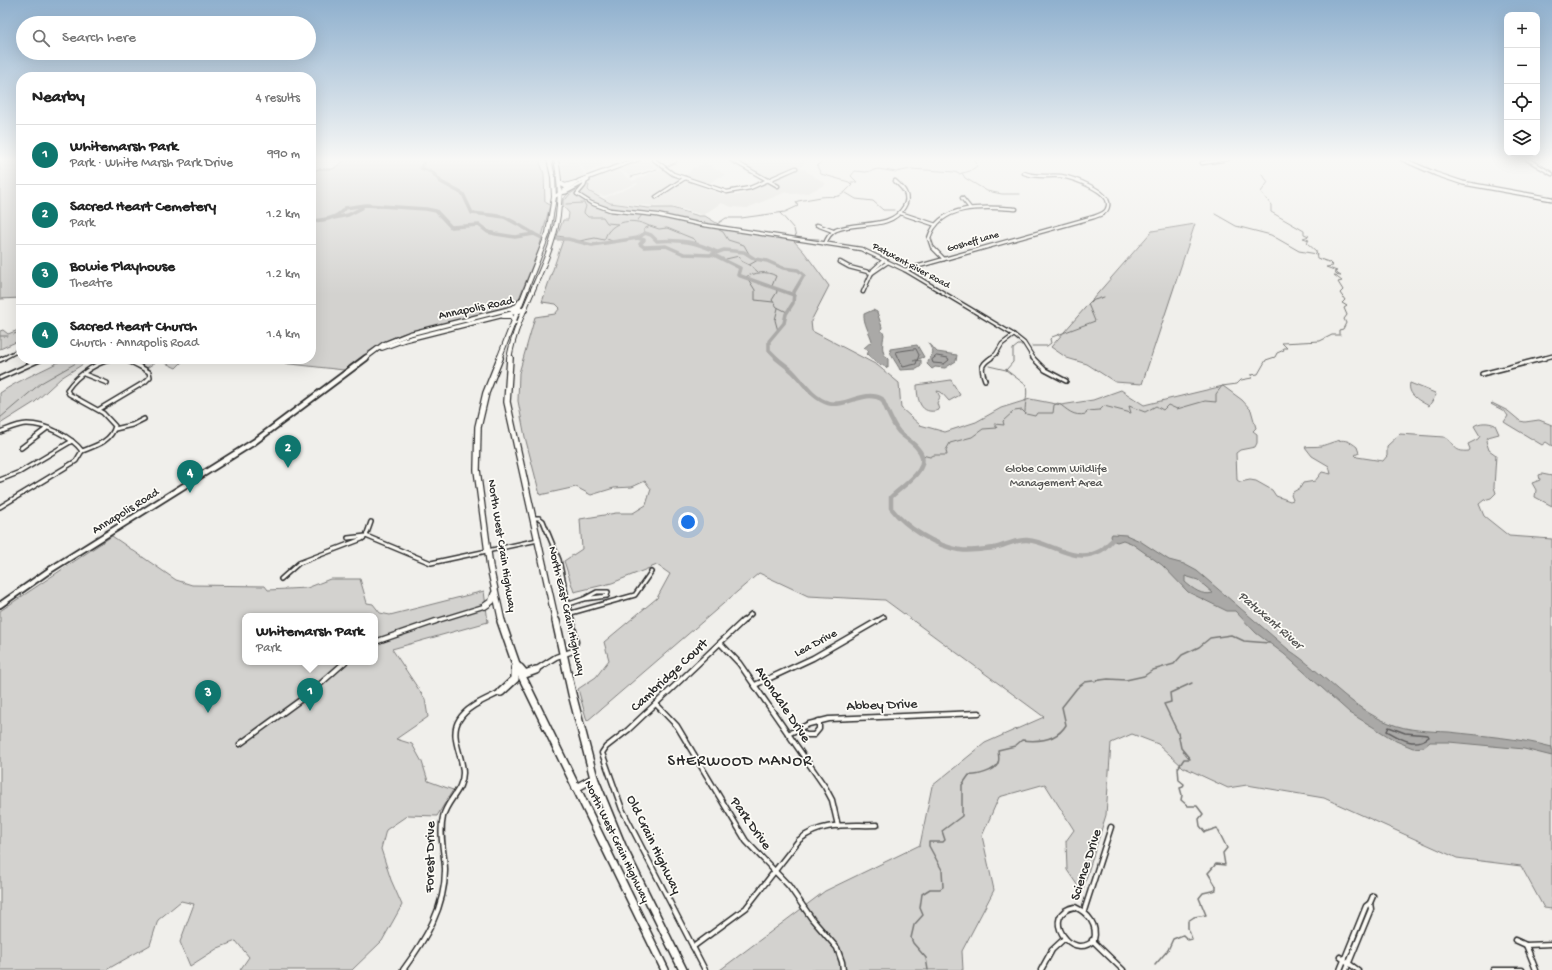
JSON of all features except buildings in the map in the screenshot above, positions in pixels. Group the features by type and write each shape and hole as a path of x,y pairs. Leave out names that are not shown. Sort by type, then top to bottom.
{"highway":[{"name":"North West Crain Highway","path":"554,204 548,233 530,284 486,393 478,427 477,469 488,551 498,611 514,658 664,968"},
{"name":"North East Crain Highway","path":"556,204 554,233 511,350 506,388 507,402 563,654 594,778 622,846 683,970"},
{"path":"509,310 520,303 530,284"},
{"path":"503,316 512,316 515,322"},
{"path":"486,606 492,601 494,591"},
{"path":"486,606 493,606 498,611"},
{"path":"514,658 523,673 528,674 536,670"},
{"path":"501,692 515,679 516,674 514,658"},
{"path":"501,692 519,683 528,689"},
{"path":"576,788 594,778"}],"main road":[{"name":"Annapolis Road","path":"0,605 50,570 249,445 380,346 400,337 509,310 525,310"},
{"name":"Annapolis Road","path":"358,363 378,350 397,342 503,316 519,310"}],"street":[{"name":"Patuxent River Road","path":"595,204 605,208 652,214 698,224 861,250 905,270 1014,335 1028,346 1037,362 1043,369 1066,381"},
{"path":"826,244 828,236 833,232 845,227 884,222 900,213 906,204"},
{"path":"967,204 970,208"},
{"name":"Gosheff Lane","path":"905,270 1103,213 1108,204"},
{"path":"944,258 932,247 929,241 929,236 936,225 950,214 970,208 1016,209"},
{"path":"900,213 936,225"},
{"path":"817,225 833,232"},
{"path":"863,292 875,267 884,260"},
{"path":"840,262 849,267 872,273 888,262"},
{"path":"985,380 981,369 983,362 996,354 1002,344 1014,335"},
{"path":"0,360 16,352"},
{"path":"1482,374 1552,356"},
{"path":"0,378 31,364"},
{"path":"102,364 84,374 69,387 68,393 98,410 111,420 115,429"},
{"path":"98,410 145,382 150,374 132,364"},
{"path":"84,374 107,383"},
{"path":"115,429 132,425 144,419"},
{"path":"0,432 26,424 46,429 72,441 82,451"},
{"path":"22,448 46,429"},
{"path":"0,507 76,461 82,451 104,442 112,435 115,429"},
{"path":"0,480 20,472 72,441"},
{"path":"533,518 542,519 559,560 571,613 576,645 573,651 563,654 536,670"},
{"path":"281,579 292,571 299,563 362,539 366,536 371,522"},
{"path":"348,538 366,536 428,562 443,561 538,540"},
{"path":"571,613 583,608 596,606 601,603 635,595 650,572"},
{"path":"569,604 584,599 597,592 608,592 607,596 584,599"},
{"path":"378,641 398,632 486,606"},
{"name":"Cambridge Court","path":"602,751 628,730 752,614"},
{"name":"Lea Drive","path":"755,685 813,658 884,617"},
{"name":"Avondale Drive","path":"720,644 734,656 828,792 833,803 838,826"},
{"path":"240,744 310,694 342,665"},
{"name":"Forest Drive","path":"403,970 423,943 442,897 445,868 442,818 446,808 461,785 463,775 456,732 457,723 464,714 501,692"},
{"name":"Park Drive","path":"656,704 677,726 746,842 756,854 790,887 810,917 838,948 842,958 843,970"},
{"name":"Abbey Drive","path":"788,734 819,720 833,718 979,713"},
{"path":"798,729 806,735 814,735 819,729 819,720"},
{"name":"Old Crain Highway","path":"602,751 603,760 622,809 705,970"},
{"path":"693,946 746,908 805,834 819,827 877,825"},
{"name":"Science Drive","path":"1084,910 1111,827"},
{"path":"1340,970 1342,958 1366,906 1370,903 1373,896"},
{"path":"1346,970 1371,909 1370,903"},
{"path":"1072,907 1084,910 1094,925 1095,933 1092,940 1087,944 1078,946 1065,938 1059,924 1061,912 1072,907"},
{"path":"1041,970 1052,950 1065,938"},
{"path":"1092,940 1123,970"},
{"path":"1515,940 1526,945 1552,944"},
{"path":"1526,945 1536,970"},
{"path":"1342,958 1358,970"},
{"path":"1493,970 1522,970"}],"shaded area":[{"path":"629,204 719,204 703,215 679,208"},
{"path":"724,204 756,204 747,208 732,207"}],"green space":[{"path":"0,204 16,204 16,298 0,299"},
{"path":"316,204 550,205 539,249 518,301 511,307 402,334 386,341 344,370 291,364 316,364"},
{"name":"Globe Comm Wildlife Management Area","path":"563,204 620,204 648,208 672,208 699,216 705,216 728,230 793,240 804,252 829,286 811,321 812,331 877,365 899,383 901,408 920,425 945,432 976,422 1001,408 1030,399 1061,405 1093,400 1121,390 1144,405 1223,386 1242,400 1251,410 1256,428 1253,431 1257,434 1257,443 1255,447 1240,450 1236,453 1237,480 1240,482 1250,480 1256,481 1272,490 1276,496 1290,501 1293,500 1291,495 1293,492 1300,488 1303,483 1315,481 1322,472 1331,474 1329,466 1312,456 1305,447 1321,446 1343,440 1352,443 1357,447 1359,453 1355,455 1357,457 1383,461 1387,456 1387,446 1400,434 1444,437 1448,439 1457,449 1469,451 1470,449 1468,444 1478,439 1480,436 1474,426 1484,423 1495,425 1499,434 1488,437 1486,441 1489,450 1496,455 1494,487 1496,493 1491,498 1484,500 1479,504 1484,516 1509,536 1552,539 1552,909 1544,908 1521,866 1457,858 1324,798 1247,785 1228,788 1183,767 1158,744 1132,734 1111,743 1106,815 1082,892 1067,870 1066,841 1074,830 1045,784 999,797 982,836 994,890 962,951 963,970 720,970 825,891 920,845 932,786 985,743 1044,717 885,600 808,596 759,573 587,721 578,689 596,677 609,660 604,642 657,598 670,574 657,565 612,583 574,592 564,561 582,549 580,519 616,513 633,513 646,505 651,489 645,481 632,487 614,488 591,495 576,487 540,495 525,437 518,401 519,373 535,317 555,314 560,308 556,304 542,302 564,237 557,236 563,220 568,220 569,213"},
{"path":"1195,224 1142,384 1115,382 1087,364 1067,358 1051,347 1152,231"},
{"path":"3,330 8,334 16,331 16,342 0,349 0,331"},
{"path":"54,364 83,364 61,378 35,402 0,424 0,393 15,383"},
{"path":"143,364 153,364 145,369 140,366"},
{"path":"168,364 180,364 176,368"},
{"path":"951,380 960,395 949,401 941,392 937,391 940,397 937,403 939,410 928,411 921,405 917,385"},
{"path":"1410,383 1435,393 1436,395 1429,406 1418,400 1412,394 1410,391"},
{"path":"1492,403 1508,411 1520,421 1525,422 1539,420 1552,425 1552,446 1546,442 1542,445 1504,422 1508,416 1502,410 1491,404"},
{"path":"1542,474 1552,476 1552,506 1535,497 1536,490 1532,483 1540,480 1539,475"},
{"path":"112,536 176,580 192,585 265,586 268,590 307,588 330,579 360,579 367,603 373,604 380,613 390,615 484,591 488,622 392,649 425,699 428,717 396,739 412,744 422,762 428,781 453,790 437,816 408,815 386,830 381,849 391,880 402,905 382,941 352,970 240,970 249,957 236,941 218,948 190,966 180,942 194,904 181,901 158,920 150,945 106,970 0,970 0,611"}],"water":[{"path":"873,310 877,312 882,327 881,330 884,334 883,350 888,359 888,368 877,363 867,354 869,351 864,348 872,341 864,314"},
{"path":"928,342 937,352 957,355 956,361 945,368 935,367 932,369 927,364 933,352"},
{"path":"917,345 924,357 913,361 921,360 921,366 917,369 900,370 892,357 890,349"},
{"path":"1112,534 1126,535 1140,541 1169,560 1184,564 1197,571 1349,699 1375,716 1389,723 1411,729 1514,739 1539,744 1552,747 1552,756 1524,749 1449,742 1430,742 1424,747 1413,748 1396,741 1350,713 1284,654 1256,633 1235,611 1227,611 1188,592 1162,565 1131,543 1123,540 1117,542 1112,540","holes":["1185,576 1198,580 1213,593 1205,594 1194,589 1185,582"]}],"waterway":[{"path":"468,204 472,213 504,217 534,234"},
{"path":"585,204 586,206 584,213 588,217 603,217 607,223 618,224"},
{"path":"718,225 717,224 726,218 741,218 785,212 798,206 797,204"},
{"path":"877,204 883,210 894,210"},
{"path":"1270,204 1271,212 1304,231 1304,234 1309,236 1303,238 1309,240 1307,243 1316,251 1316,254"},
{"name":"Patuxent River","path":"316,220 334,217 345,208 366,205 436,211 451,227 479,225 488,232 515,237 534,234"},
{"path":"334,218 348,215 362,208"},
{"path":"780,213 794,229 796,238"},
{"path":"1215,214 1236,226 1271,235 1299,251 1316,254"},
{"path":"638,220 642,215"},
{"path":"579,241 595,238 604,240 607,233 612,228 622,223 633,221 649,226"},
{"path":"644,234 644,229 650,226 659,229 667,228 694,239 696,242 694,244"},
{"path":"719,230 723,232 728,240 744,245 749,254"},
{"path":"638,238 645,233 651,235 657,241 673,240 688,242 717,252"},
{"name":"Patuxent River","path":"534,234 544,239 568,239 592,245 638,238"},
{"name":"Patuxent River","path":"638,238 644,240 640,244 644,247 666,246 684,254 710,255 724,250 744,252 755,259 767,261 783,268 798,270 804,275 794,295"},
{"path":"799,238 819,239"},
{"name":"Patuxent River","path":"607,239 612,241"},
{"path":"1316,254 1317,258 1329,262 1333,266 1326,267 1337,271 1334,272 1341,276 1334,275 1342,281 1338,282 1343,290 1340,293 1345,300 1342,303 1347,306 1344,308 1347,315 1344,319 1346,323 1343,329 1339,330 1339,334"},
{"path":"714,255 740,268 738,275 794,295"},
{"path":"726,259 739,256 741,261 749,265 758,260"},
{"path":"750,265 758,272"},
{"path":"745,277 760,273 772,274 776,276 772,286"},
{"path":"748,279 755,290 755,300 773,302"},
{"path":"776,288 777,292 772,300 777,307 787,312"},
{"name":"Patuxent River","path":"778,359 769,350 769,341 784,323 786,314 793,303 794,295"},
{"path":"1032,346 1047,346 1051,343 1050,339 1052,337 1095,321 1088,304 1091,301 1104,297"},
{"path":"778,308 775,320 778,331"},
{"path":"922,455 930,457 934,455 947,455 946,450 950,443 972,437 983,429 997,428 994,424 1004,425 1003,421 1014,411 1022,410 1026,414 1035,416 1037,413 1053,413 1054,405 1058,403 1074,414 1081,415 1086,414 1087,411 1100,410 1104,406 1131,413 1129,406 1145,412 1156,406 1163,410 1168,405 1177,409 1205,401 1216,402 1216,394 1222,386 1237,384 1241,380 1252,378 1251,375 1258,374 1266,360 1275,357 1277,353 1284,350 1283,348 1287,348 1282,343 1320,341 1332,335 1340,335"},
{"path":"0,336 8,336"},
{"path":"1006,370 1013,362 1013,349 1018,345 1022,345"},
{"name":"Patuxent River","path":"776,358 793,372 809,390 822,401 835,404 868,396 882,399 896,429 918,449 922,456 920,469 915,476 891,497 891,508 913,529 922,535 941,545 960,550 968,551 994,548 1027,540 1063,552 1081,555 1090,555 1100,551 1116,537"},
{"path":"0,418 41,383 74,364"},
{"path":"989,366 1006,370"},
{"path":"1006,370 1026,385 1027,392 1025,412"},
{"path":"928,970 926,958 913,943 911,938 914,925 923,915 920,908 922,894 930,889 940,889 943,887 942,870 929,846 929,842 943,842 945,840 942,831 962,816 962,785 969,775 981,774 994,768 999,761 998,750 1015,746 1022,740 1041,740 1058,734 1066,725 1062,707 1077,688 1085,682 1108,679 1126,680 1144,676 1153,670 1174,664 1182,655 1199,647 1210,638 1231,635 1244,641 1269,643"},
{"path":"1155,965 1168,950 1173,939 1183,935 1188,940 1192,939 1188,928 1188,921 1194,917 1206,915 1199,898 1203,893 1216,890 1216,886 1208,873 1216,864 1225,865 1223,853 1227,848 1217,828 1205,832 1200,826 1199,819 1203,814 1197,806 1188,806 1181,800 1182,795 1180,788 1183,787 1184,784 1179,780 1178,768 1184,759 1190,759 1181,748 1178,733 1164,704 1171,702 1170,693 1192,683"}],"place":[{"name":"Sacred Heart Cemetery","path":"288,468"},
{"name":"Sacred Heart Church","path":"190,493"},
{"name":"Whitemarsh Park","path":"310,711"},
{"name":"Bowie Playhouse","path":"208,713"}],"district":[{"name":"SHERWOOD MANOR","path":"740,762"}]}
